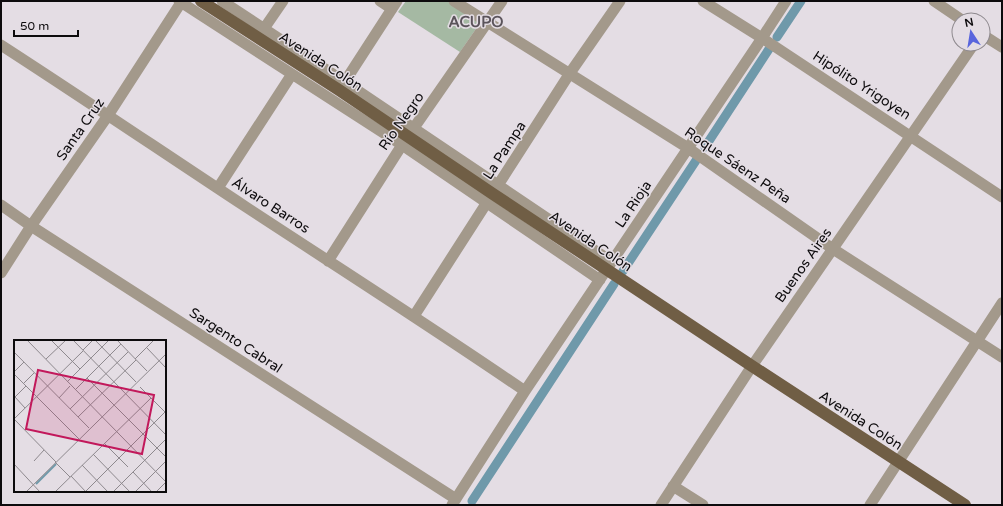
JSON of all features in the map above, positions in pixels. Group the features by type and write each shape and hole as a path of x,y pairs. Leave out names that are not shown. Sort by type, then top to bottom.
{"main road":[{"name":"Avenida Colón","path":"201,1 493,194 609,266 752,366 965,505"}],"street":[{"name":"Avenida Colón","path":"181,1 257,38"},
{"name":"Santa Cruz","path":"1,273 31,226 109,114 181,1"},
{"name":"Avenida Colón","path":"222,1 292,74 339,91"},
{"path":"257,38 283,1"},
{"path":"339,91 395,5 380,1"},
{"name":"Roque Sáenz Peña","path":"454,1 688,148 833,249 1002,356"},
{"name":"Río Negro","path":"328,261 408,137 502,1"},
{"name":"La Pampa","path":"414,316 570,73 620,1"},
{"name":"Hipólito Yrigoyen","path":"703,1 910,135 1002,197"},
{"name":"La Rioja","path":"454,502 525,391 786,1"},
{"path":"934,1 951,13"},
{"path":"991,39 1002,47"},
{"name":"Álvaro Barros","path":"1,45 109,114 525,391"},
{"name":"Buenos Aires","path":"661,505 752,366 968,52"},
{"path":"218,188 292,74"},
{"name":"Avenida Colón","path":"493,194 600,280"},
{"name":"Sargento Cabral","path":"1,205 454,502"},
{"path":"870,505 1002,303"},
{"path":"673,486 703,505"}],"green space":[{"path":"406,1 447,1 480,23 460,52 398,12"}],"waterway":[{"path":"777,37 801,1"},
{"path":"705,147 769,49"},
{"path":"623,271 697,159"},
{"path":"472,501 614,284"}],"district":[{"name":"ACUPO","path":"476,22"}]}
